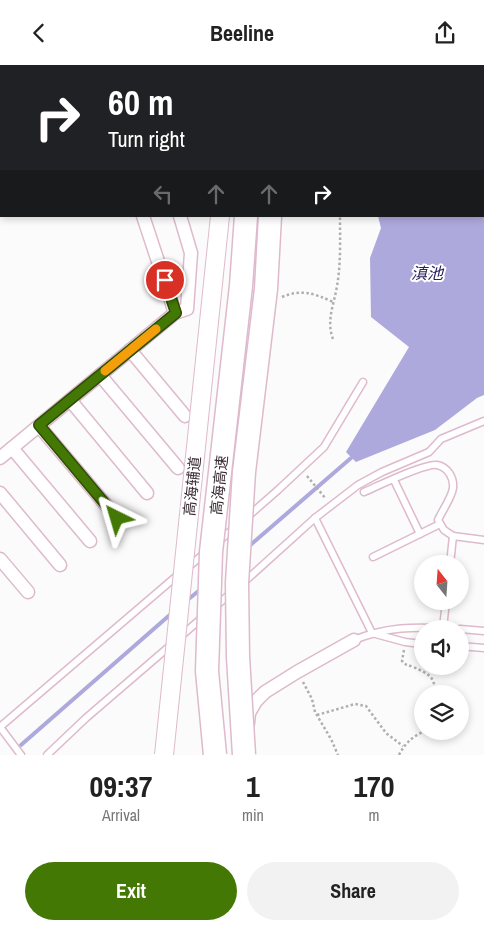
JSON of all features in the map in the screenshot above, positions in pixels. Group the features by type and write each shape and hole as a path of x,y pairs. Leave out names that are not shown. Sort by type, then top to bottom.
{"highway":[{"name":"高海高速","path":"215,755 207,671 211,552 241,286 246,217"},
{"name":"高海高速","path":"244,755 238,657 237,583 244,472 266,289 270,217"}],"main road":[{"name":"高海辅道","path":"164,755 220,217"}],"street":[{"path":"143,217 176,313"},
{"path":"0,458 176,313 187,309 191,253 180,217"},
{"path":"130,350 185,416"},
{"path":"100,375 178,468"},
{"path":"70,400 147,493"},
{"path":"39,425 117,518"},
{"path":"12,448 90,541"},
{"path":"0,493 60,565"},
{"path":"0,559 28,592"},
{"path":"252,755 247,729 250,713 256,701 265,692 297,672 354,640"}],"lane":[{"path":"21,755 0,727 271,497 301,469 324,447 363,382"},
{"path":"47,755 86,718 315,518 358,485 382,472 429,452 441,439 484,421"},
{"path":"364,492 425,467 436,465 447,469 453,479 453,490 442,509 438,520 440,524 444,530 453,536 484,540"},
{"path":"394,480 420,534"},
{"path":"315,518 372,633 414,643"},
{"path":"373,557 440,524"},
{"path":"451,555 453,536"},
{"path":"354,640 372,633 399,628 414,628"},
{"path":"469,630 484,631"},
{"path":"469,647 484,648"}],"path":[{"path":"333,339 329,321 337,287 340,217"},
{"path":"301,469 332,505"},
{"path":"405,642 402,661 405,665 411,666 433,678 435,685"},
{"path":"297,672 338,755"},
{"path":"317,715 355,704 366,706 386,733 403,747"},
{"path":"399,755 403,747 414,736"}],"water":[{"name":"滇池","path":"378,217 484,217 484,395 477,398 435,430 356,462 346,452 409,347 371,317 370,258 381,228"}],"waterway":[{"path":"247,548 351,458"},
{"path":"185,602 201,589"},
{"path":"21,745 172,613"}],"slow traffic":[{"path":"105,371 156,329"}],"route":[{"path":"117,518 39,425 176,313 165,280"}]}
